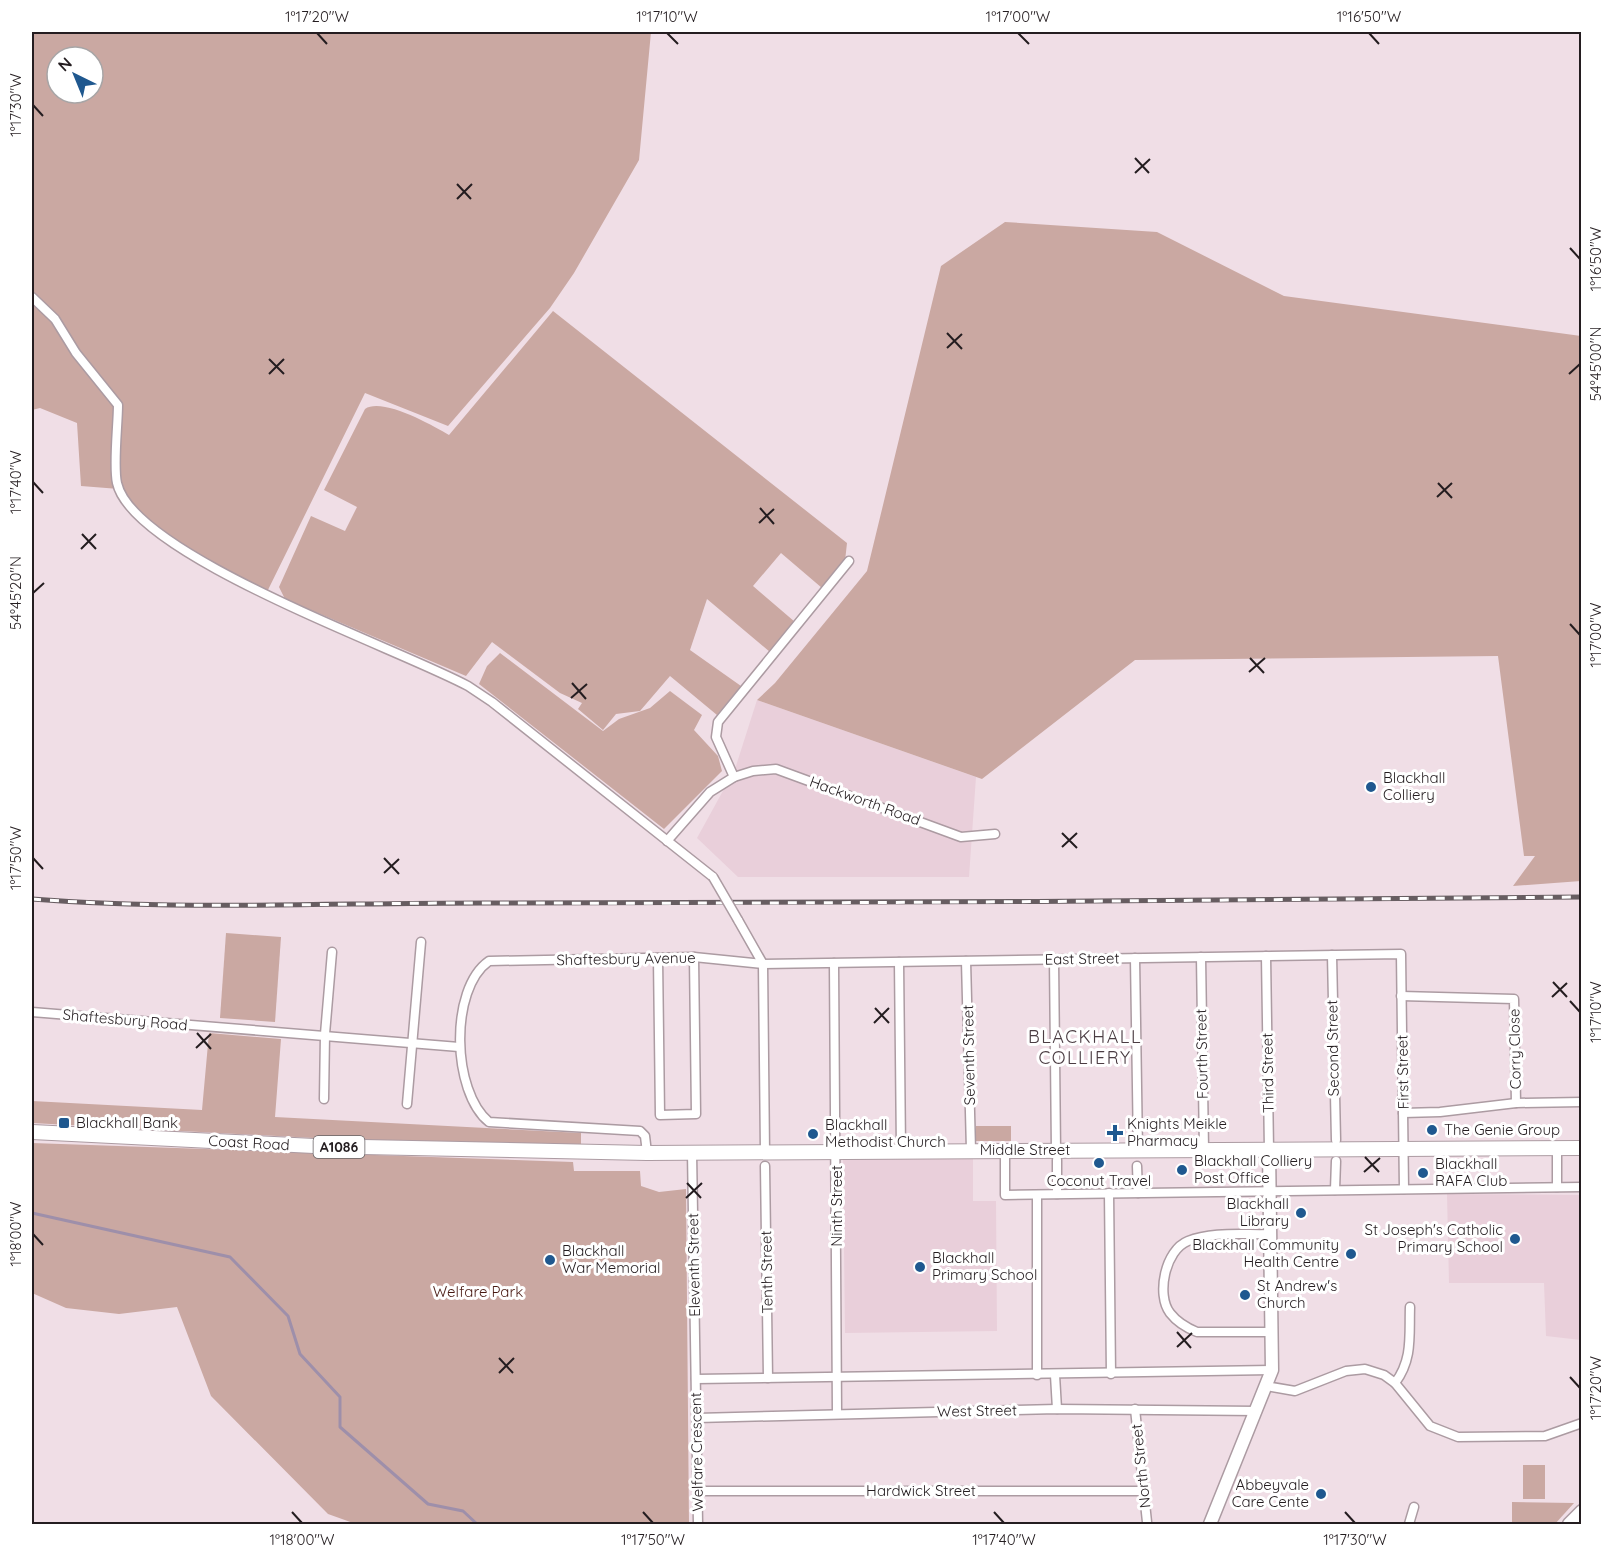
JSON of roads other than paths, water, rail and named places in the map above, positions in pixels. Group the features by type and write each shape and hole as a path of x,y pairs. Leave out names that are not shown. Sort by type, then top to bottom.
{"main road":[{"name":"Coast Road","path":"32,1132 314,1146 647,1153"},
{"name":"A1086","path":"1404,1149 1581,1148"},
{"name":"Middle Street","path":"647,1153 692,1152 765,1159 837,1151 1005,1150 1056,1156 1138,1151 1404,1149"}],"street":[{"path":"32,297 56,319 76,353 118,405 117,484 135,514 168,540 269,598 468,686 492,702 713,877 763,964"},
{"path":"667,840 710,792 734,777 716,737 718,722 849,561"},
{"name":"Hackworth Road","path":"734,777 753,771 776,770 962,837 995,834"},
{"path":"407,1104 422,942"},
{"path":"324,1099 325,1034 332,952"},
{"name":"East Street","path":"763,964 1401,954"},
{"name":"First Street","path":"1401,954 1404,1189"},
{"name":"Second Street","path":"1332,955 1336,1140"},
{"name":"Third Street","path":"1266,956 1271,1234"},
{"path":"658,958 660,1115 696,1114 694,957"},
{"name":"Shaftesbury Avenue","path":"459,1047 461,1022 470,989 480,968 489,961 694,957 763,964"},
{"name":"Fourth Street","path":"1201,957 1204,1150"},
{"path":"1135,958 1138,1151"},
{"path":"1054,959 1057,1194"},
{"name":"Seventh Street","path":"966,960 971,1150"},
{"path":"899,962 901,1150"},
{"name":"Ninth Street","path":"834,963 837,1413"},
{"name":"Tenth Street","path":"763,964 768,1378"},
{"name":"Corry Close","path":"1401,996 1514,999 1516,1103"},
{"name":"Shaftesbury Road","path":"32,1012 168,1025 325,1034 459,1047"},
{"path":"459,1047 467,1086 478,1114 489,1122 631,1129 640,1131 645,1136 647,1153"},
{"name":"Corry Close","path":"1403,1113 1516,1103 1581,1102"},
{"path":"1557,1148 1557,1187"},
{"path":"1005,1150 1005,1195 1581,1188"},
{"name":"Eleventh Street","path":"692,1152 696,1379"},
{"path":"1335,1190 1336,1161"},
{"path":"1137,1166 1138,1192"},
{"path":"1108,1193 1111,1374"},
{"path":"1037,1195 1037,1375"},
{"path":"1210,1524 1272,1370 1272,1332 1271,1234 1215,1236 1187,1241 1171,1256 1163,1283 1169,1312 1186,1327 1197,1332 1272,1332"},
{"path":"1395,1383 1406,1369 1409,1358 1410,1307"},
{"path":"1266,1386 1295,1391 1346,1371 1365,1369 1384,1375 1395,1383 1421,1418 1448,1435 1458,1437 1545,1436 1581,1423"},
{"path":"696,1379 1272,1370"},
{"path":"1054,1375 1057,1409"},
{"name":"Welfare Crescent","path":"696,1379 698,1524"},
{"name":"West Street","path":"697,1418 1057,1409 1257,1411"},
{"name":"North Street","path":"1135,1409 1147,1522"},
{"name":"Hardwick Street","path":"698,1491 1143,1491"},
{"path":"1411,1524 1414,1507"},
{"path":"1569,1524 1581,1511"}],"waterway":[{"path":"32,1213 230,1257 288,1316 300,1354 340,1397 340,1427 428,1504 463,1511 477,1524"}],"railway":[{"path":"32,899 150,905 210,905 1582,897"}],"place":[{"name":"Blackhall Colliery","path":"1371,787"},
{"name":"Blackhall Bank","path":"64,1123"},
{"name":"The Genie Group","path":"1432,1130"},
{"name":"Knights Meikle Pharmacy","path":"1115,1133"},
{"name":"Blackhall Methodist Church","path":"813,1134"},
{"name":"Coconut Travel","path":"1099,1163"},
{"name":"Blackhall Colliery Post Office","path":"1182,1170"},
{"name":"Blackhall RAFA Club","path":"1423,1173"},
{"name":"Blackhall Library","path":"1301,1213"},
{"name":"St Joseph's Catholic Primary School","path":"1515,1239"},
{"name":"Blackhall Community Health Centre","path":"1351,1254"},
{"name":"Blackhall War Memorial","path":"550,1260"},
{"name":"Blackhall Primary School","path":"920,1267"},
{"name":"St Andrew's Church","path":"1245,1295"},
{"name":"Abbeyvale Care Cente","path":"1321,1494"}],"district":[{"name":"BLACKHALL COLLIERY","path":"1085,1047"}],"park label":[{"name":"Welfare Park","path":"478,1292"}]}
